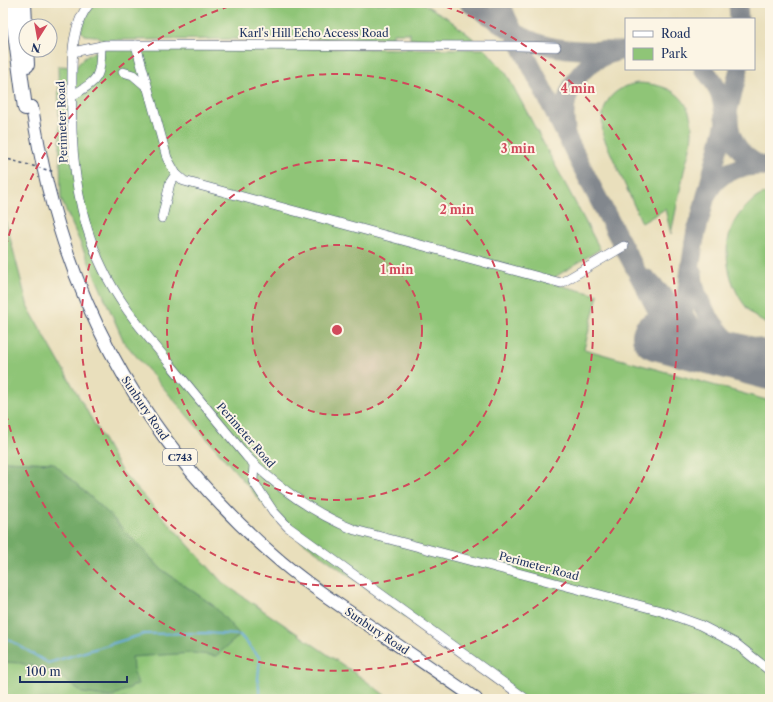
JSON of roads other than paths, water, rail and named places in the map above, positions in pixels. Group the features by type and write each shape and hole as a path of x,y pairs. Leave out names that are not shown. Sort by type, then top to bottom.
{"highway":[{"name":"C743","path":"11,3 28,108"},
{"name":"C743","path":"24,3 28,108"}],"main road":[{"name":"Sunbury Road","path":"28,108 42,198 69,280 103,354 136,409 160,443 209,502 243,537 270,560 334,610 465,699"},
{"name":"Sunbury Road","path":"28,108 46,188 65,250 76,279 100,334 115,362 157,427 212,496 271,553 337,603 476,699"}],"lane":[{"name":"Perimeter Road","path":"90,3 79,22 72,52 72,142 81,206 94,249 102,268 128,312 254,464 280,488 298,501 355,530 661,611 700,625 735,643 770,671"},
{"name":"Karl's Hill Echo Access Road","path":"72,52 101,46 136,45 556,47"},
{"path":"136,45 167,158 176,174 184,181 561,283 624,246"},
{"path":"72,96 89,85 99,75 101,46"},
{"path":"123,72 133,75 148,88"},
{"path":"162,218 170,183 176,174"},
{"path":"254,464 253,481 273,511 288,527 526,699"}],"waterway":[{"path":"3,636 48,663 144,634 205,633 240,635 260,658 258,679 260,699"}]}
